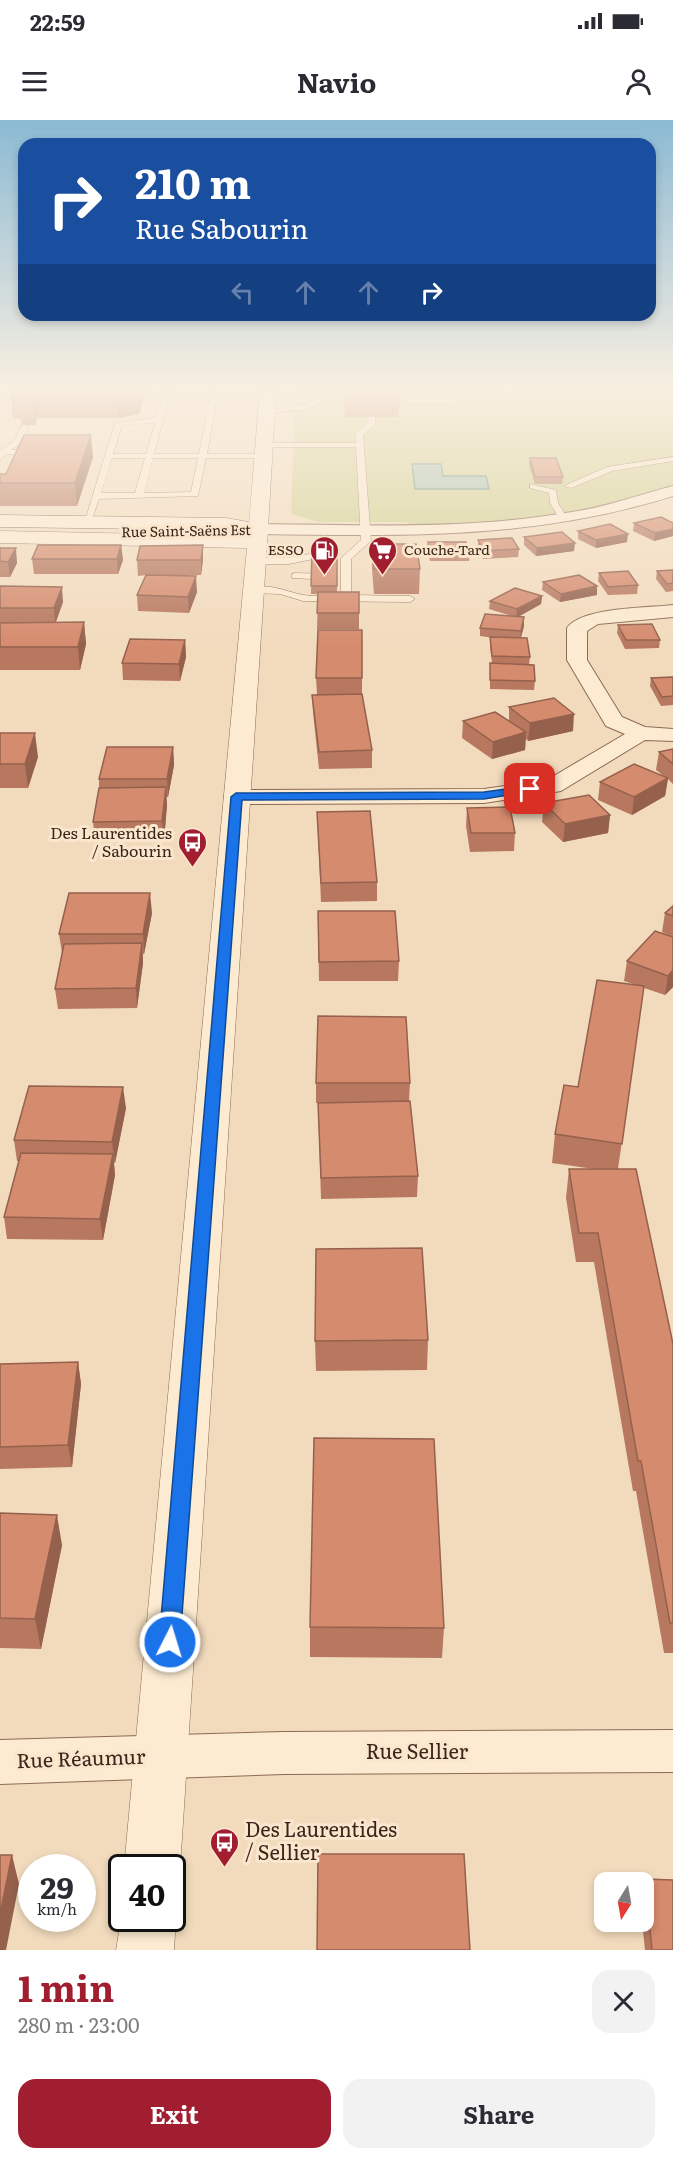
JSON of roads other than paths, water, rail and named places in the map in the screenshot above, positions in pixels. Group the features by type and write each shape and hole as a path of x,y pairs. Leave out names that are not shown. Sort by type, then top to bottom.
{"street":[{"path":"153,1854 263,476"},
{"path":"257,544 367,530 421,530 563,518 638,501 673,490"},
{"path":"638,501 664,512"},
{"name":"Rue Saint-Saëns Est","path":"0,521 226,524 257,544"},
{"name":"Rue Saint-Saëns Est","path":"0,535 257,544"},
{"path":"673,611 594,619 577,628 577,660 614,721 641,733 673,735"},
{"path":"236,797 484,795 554,786 641,733"},
{"name":"Rue Sellier","path":"162,1755 673,1751"},
{"name":"Rue Réaumur","path":"0,1762 162,1755"},
{"path":"145,1950 147,1932"}],"lane":[{"path":"87,522 102,476"},
{"path":"139,496 144,476"},
{"path":"96,496 195,494 199,476"},
{"path":"346,598 346,558 366,541 363,476"},
{"path":"568,486 592,476"},
{"path":"533,486 553,492 554,503 563,518"},
{"path":"257,544 296,559 325,553 351,554"},
{"path":"294,595 296,559"},
{"path":"295,576 346,577"},
{"path":"253,591 281,591 303,598 410,598"}],"place":[{"name":"ESSO","path":"325,576"},
{"name":"Couche-Tard","path":"383,576"},
{"name":"Des Laurentides / Sabourin","path":"193,868"},
{"name":"Des Laurentides / Sellier","path":"224,1868"}]}
